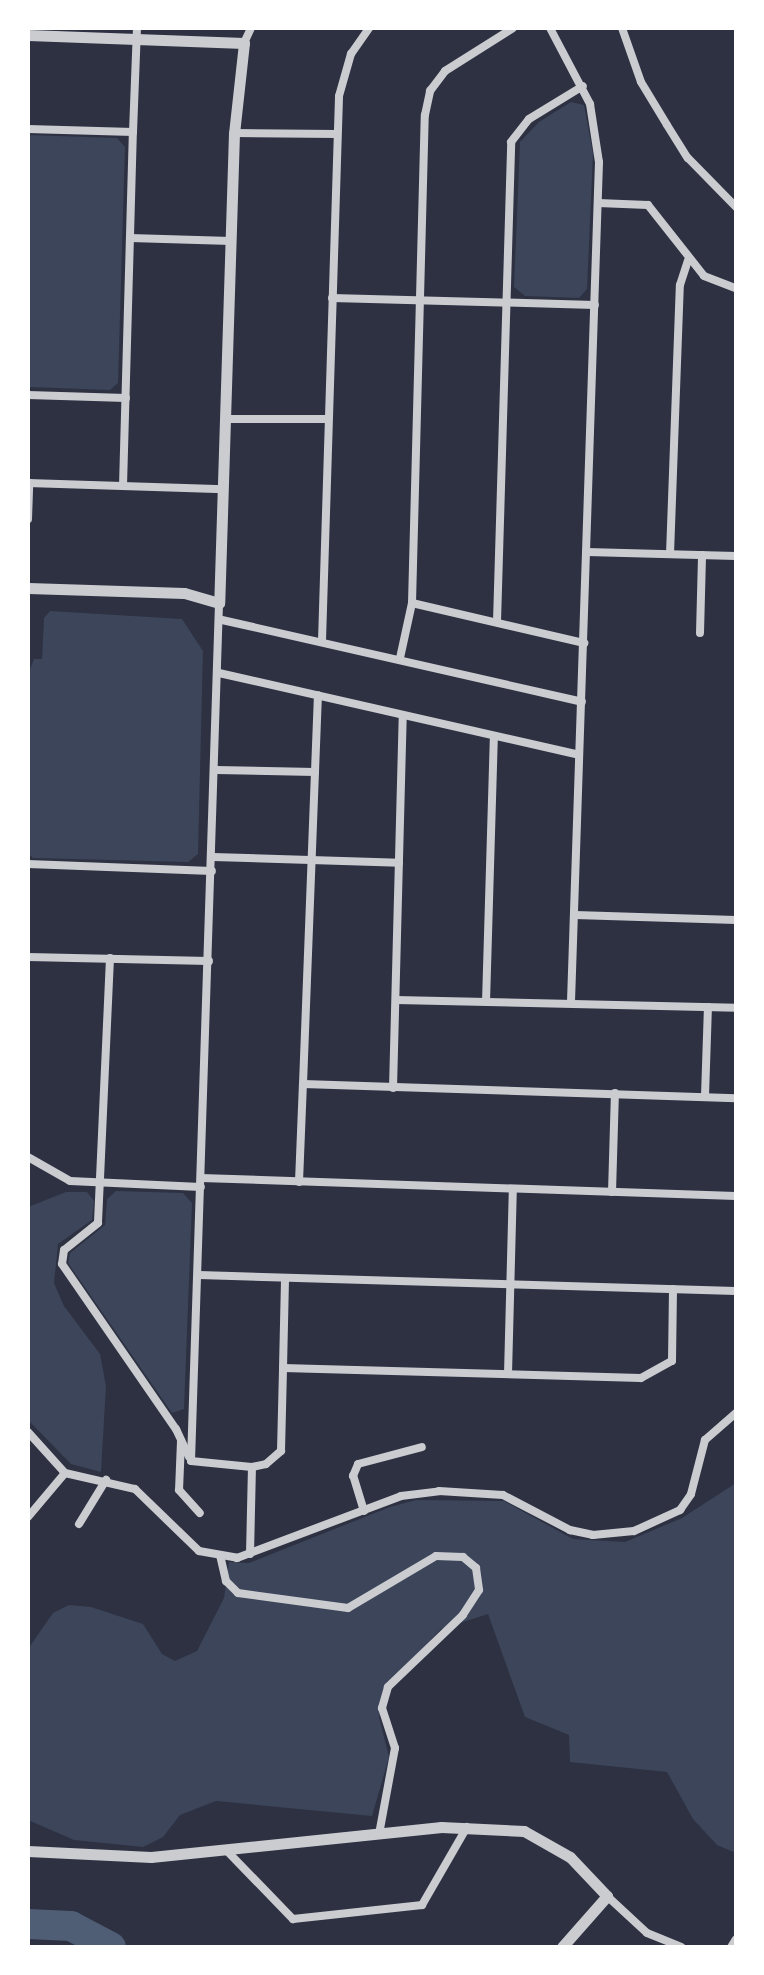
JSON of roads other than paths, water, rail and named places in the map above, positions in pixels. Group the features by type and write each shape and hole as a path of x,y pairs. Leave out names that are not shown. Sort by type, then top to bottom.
{"street":[{"path":"191,1461 222,620 219,603 234,133 244,43 251,28"},
{"path":"322,641 339,96 351,54 369,28"},
{"path":"400,658 412,603 425,115 430,91 445,71 513,28"},
{"path":"550,28 583,86 598,138 571,1003"},
{"path":"622,28 641,82 674,136 736,207"},
{"path":"28,35 136,33 244,43"},
{"path":"123,486 136,33"},
{"path":"497,622 511,142 529,119 583,86"},
{"path":"28,129 133,132"},
{"path":"234,133 337,134"},
{"path":"598,203 648,205 688,260 704,276 736,288"},
{"path":"130,238 231,241"},
{"path":"670,554 680,285 688,260"},
{"path":"332,298 595,305"},
{"path":"28,395 126,398"},
{"path":"225,419 328,419"},
{"path":"28,519 29,483 224,489"},
{"path":"587,552 736,556"},
{"path":"700,633 702,555"},
{"path":"28,588 184,593 219,603"},
{"path":"412,603 584,643"},
{"path":"222,620 400,658 582,702"},
{"path":"219,673 579,755"},
{"path":"299,1182 318,695"},
{"path":"393,1088 403,715"},
{"path":"486,1002 494,736"},
{"path":"216,770 315,772"},
{"path":"213,857 399,863"},
{"path":"28,864 212,871"},
{"path":"575,915 736,920"},
{"path":"28,957 209,961"},
{"path":"110,958 98,1223 64,1250 62,1264 181,1440 191,1461"},
{"path":"396,1000 736,1008"},
{"path":"705,1096 708,1007"},
{"path":"303,1084 736,1098"},
{"path":"612,1192 615,1093"},
{"path":"28,1157 70,1181 100,1184 299,1182 736,1196"},
{"path":"508,1374 508,1285 513,1189"},
{"path":"199,1275 736,1291"},
{"path":"191,1461 252,1467 266,1464 281,1451 285,1278"},
{"path":"283,1368 641,1378 672,1361 673,1289"},
{"path":"28,1432 65,1473 135,1489 199,1551 220,1555 250,1554 416,1494 486,1492 519,1501 570,1530 612,1535 634,1531 680,1510 691,1494 705,1440 736,1413"},
{"path":"181,1440 179,1490 200,1513"},
{"path":"364,1511 353,1476 358,1464 422,1447"},
{"path":"250,1554 252,1467"},
{"path":"28,1517 65,1473"},
{"path":"79,1524 106,1480"},
{"path":"220,1555 226,1581 238,1593 348,1608 436,1556 463,1557 476,1568 479,1590 463,1615 388,1687 382,1708 395,1748 379,1834"},
{"path":"227,1851 293,1919 422,1905 467,1826"},
{"path":"28,1851 151,1857 467,1826 524,1831 546,1841 647,1933 681,1947"},
{"path":"562,1947 607,1896"},
{"path":"731,1947 736,1939"}],"waterway":[{"path":"28,1924 71,1926 111,1947"}]}
